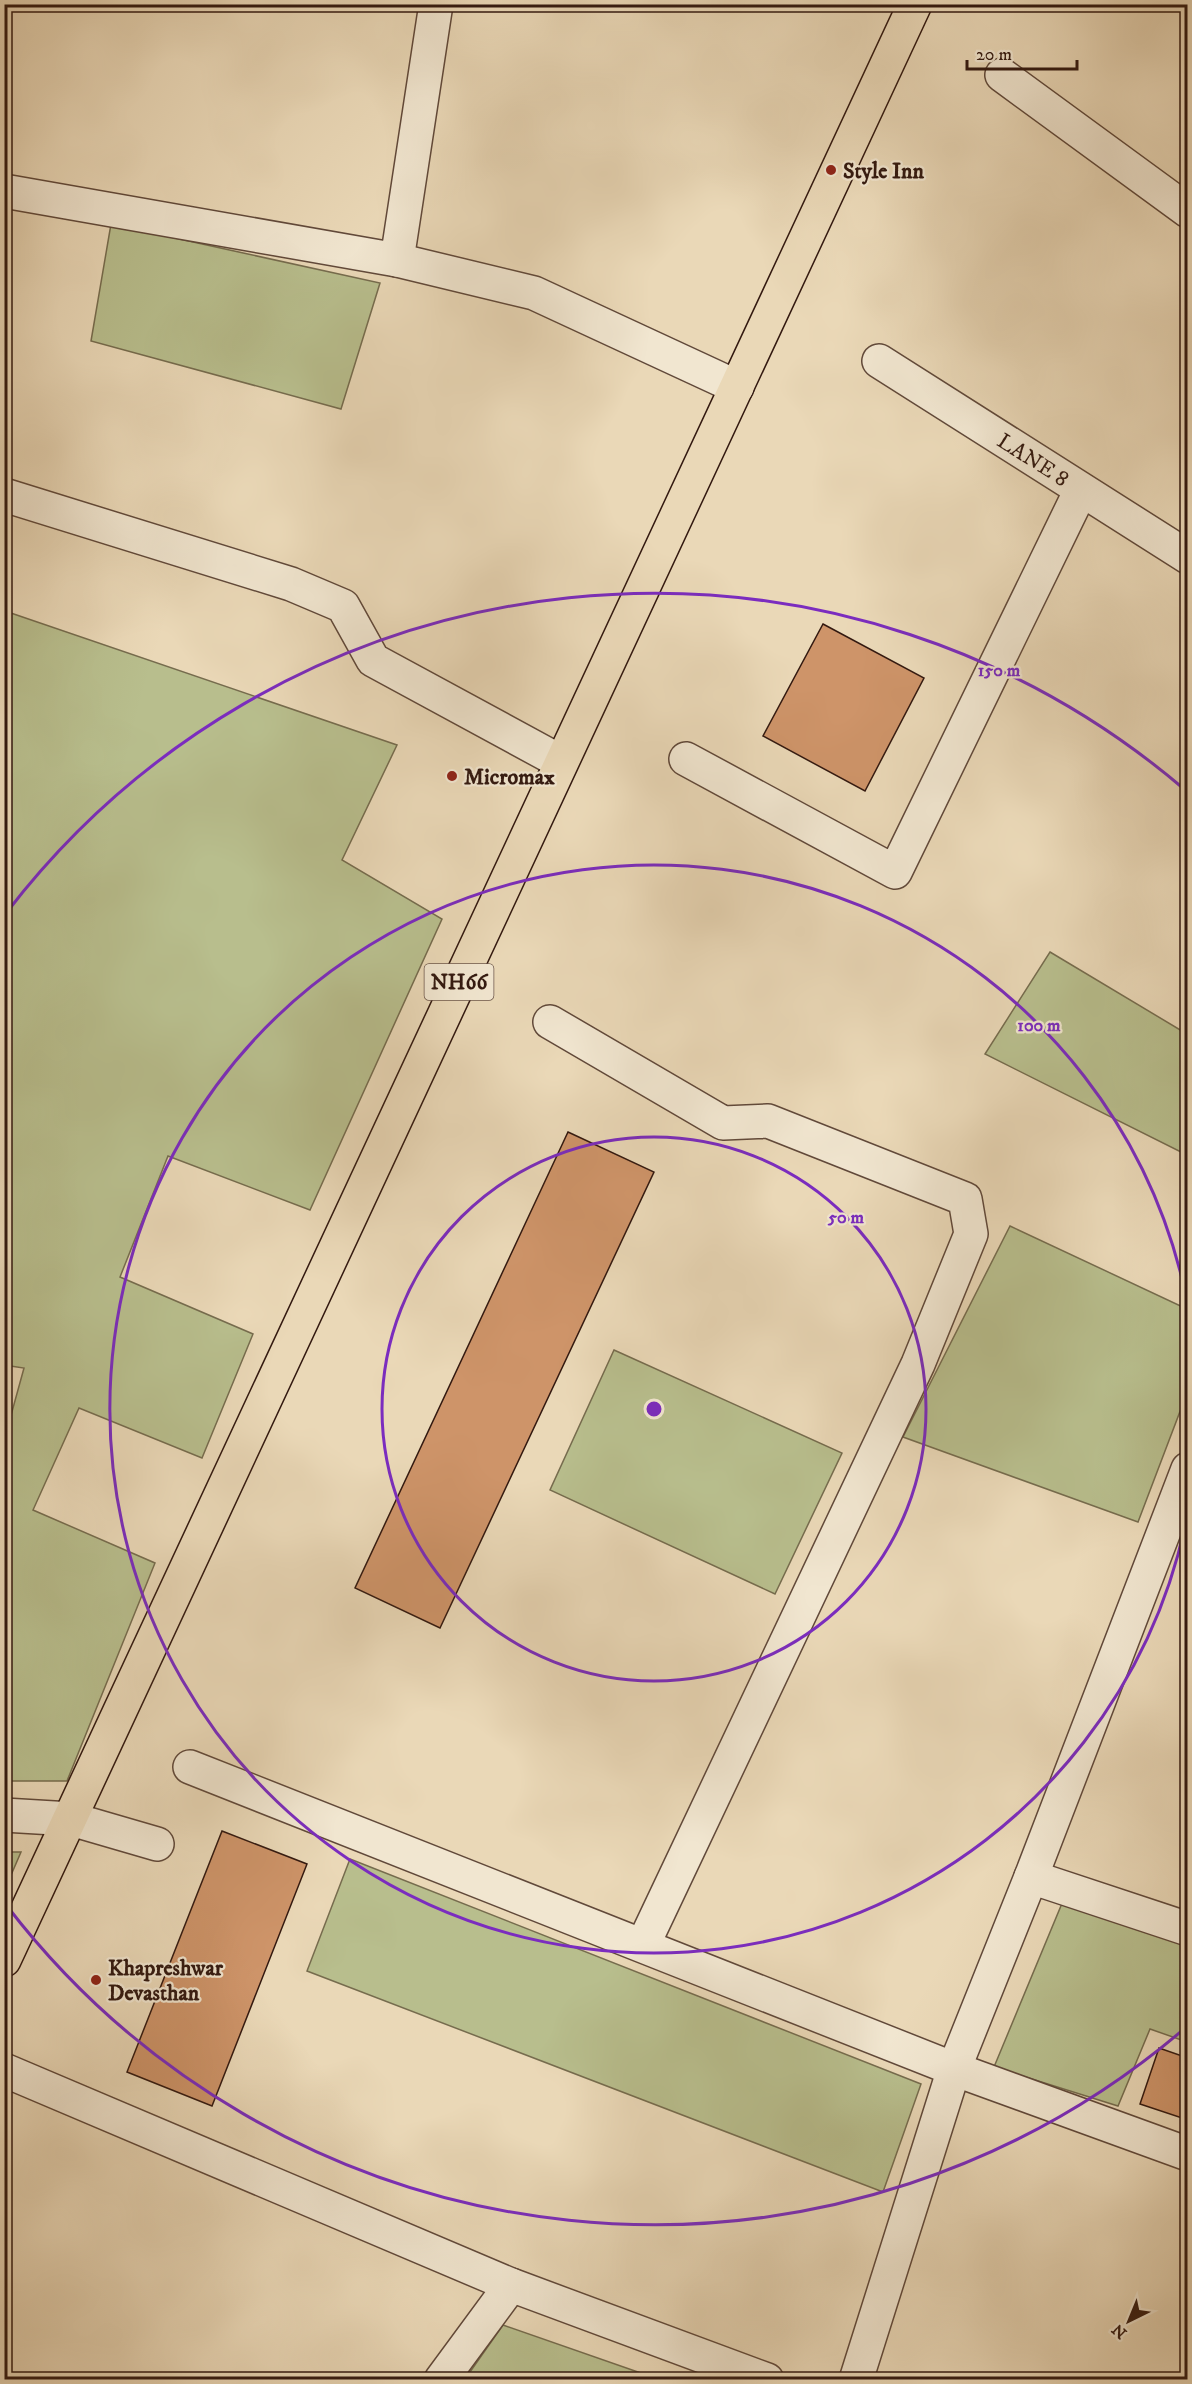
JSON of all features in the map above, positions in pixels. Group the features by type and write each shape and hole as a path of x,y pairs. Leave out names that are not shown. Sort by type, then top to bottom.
{"highway":[{"name":"NH66","path":"4,1960 915,4"}],"street":[{"path":"398,260 436,4"},
{"path":"1002,75 1188,212"},
{"path":"4,191 398,260 534,293 737,387"},
{"name":"LANE 8","path":"879,361 1188,557"},
{"path":"686,759 896,872 1081,490"},
{"path":"4,495 291,584 343,606 373,660 561,762"},
{"path":"550,1022 723,1123 768,1121 965,1199 971,1234 918,1364 644,1945"},
{"path":"856,2379 954,2069 1031,1877 1188,1469"},
{"path":"190,1767 954,2069 1188,2154"},
{"path":"4,1815 71,1819 157,1844"},
{"path":"1031,1877 1188,1929"},
{"path":"4,2070 511,2285 767,2379"},
{"path":"441,2379 511,2285"}],"green space":[{"path":"111,224 380,283 341,409 91,341"},
{"path":"5,611 397,745 342,860 442,919 310,1210 168,1156 120,1277 253,1334 202,1458 79,1408 33,1510 155,1563 67,1781 5,1781 5,1437 24,1368 4,1365"},
{"path":"1050,952 1187,1034 1187,1155 985,1054"},
{"path":"1010,1226 1187,1309 1187,1393 1138,1522 903,1437"},
{"path":"614,1350 842,1453 775,1594 550,1490"},
{"path":"4,1852 21,1852 5,1889"},
{"path":"350,1859 921,2084 883,2192 307,1971"},
{"path":"1063,1901 1187,1941 1187,2042 1150,2029 1118,2106 994,2067"},
{"path":"503,2325 658,2379 465,2379"}],"building":[{"path":"823,624 924,678 865,791 763,736"},
{"path":"568,1132 654,1172 440,1628 355,1588"},
{"path":"222,1831 307,1864 212,2106 127,2072"},
{"path":"1159,2048 1188,2058 1188,2120 1140,2104"}],"place":[{"name":"Style Inn","path":"831,170"},
{"name":"Micromax","path":"452,776"},
{"name":"Khapreshwar Devasthan","path":"96,1980"}]}
